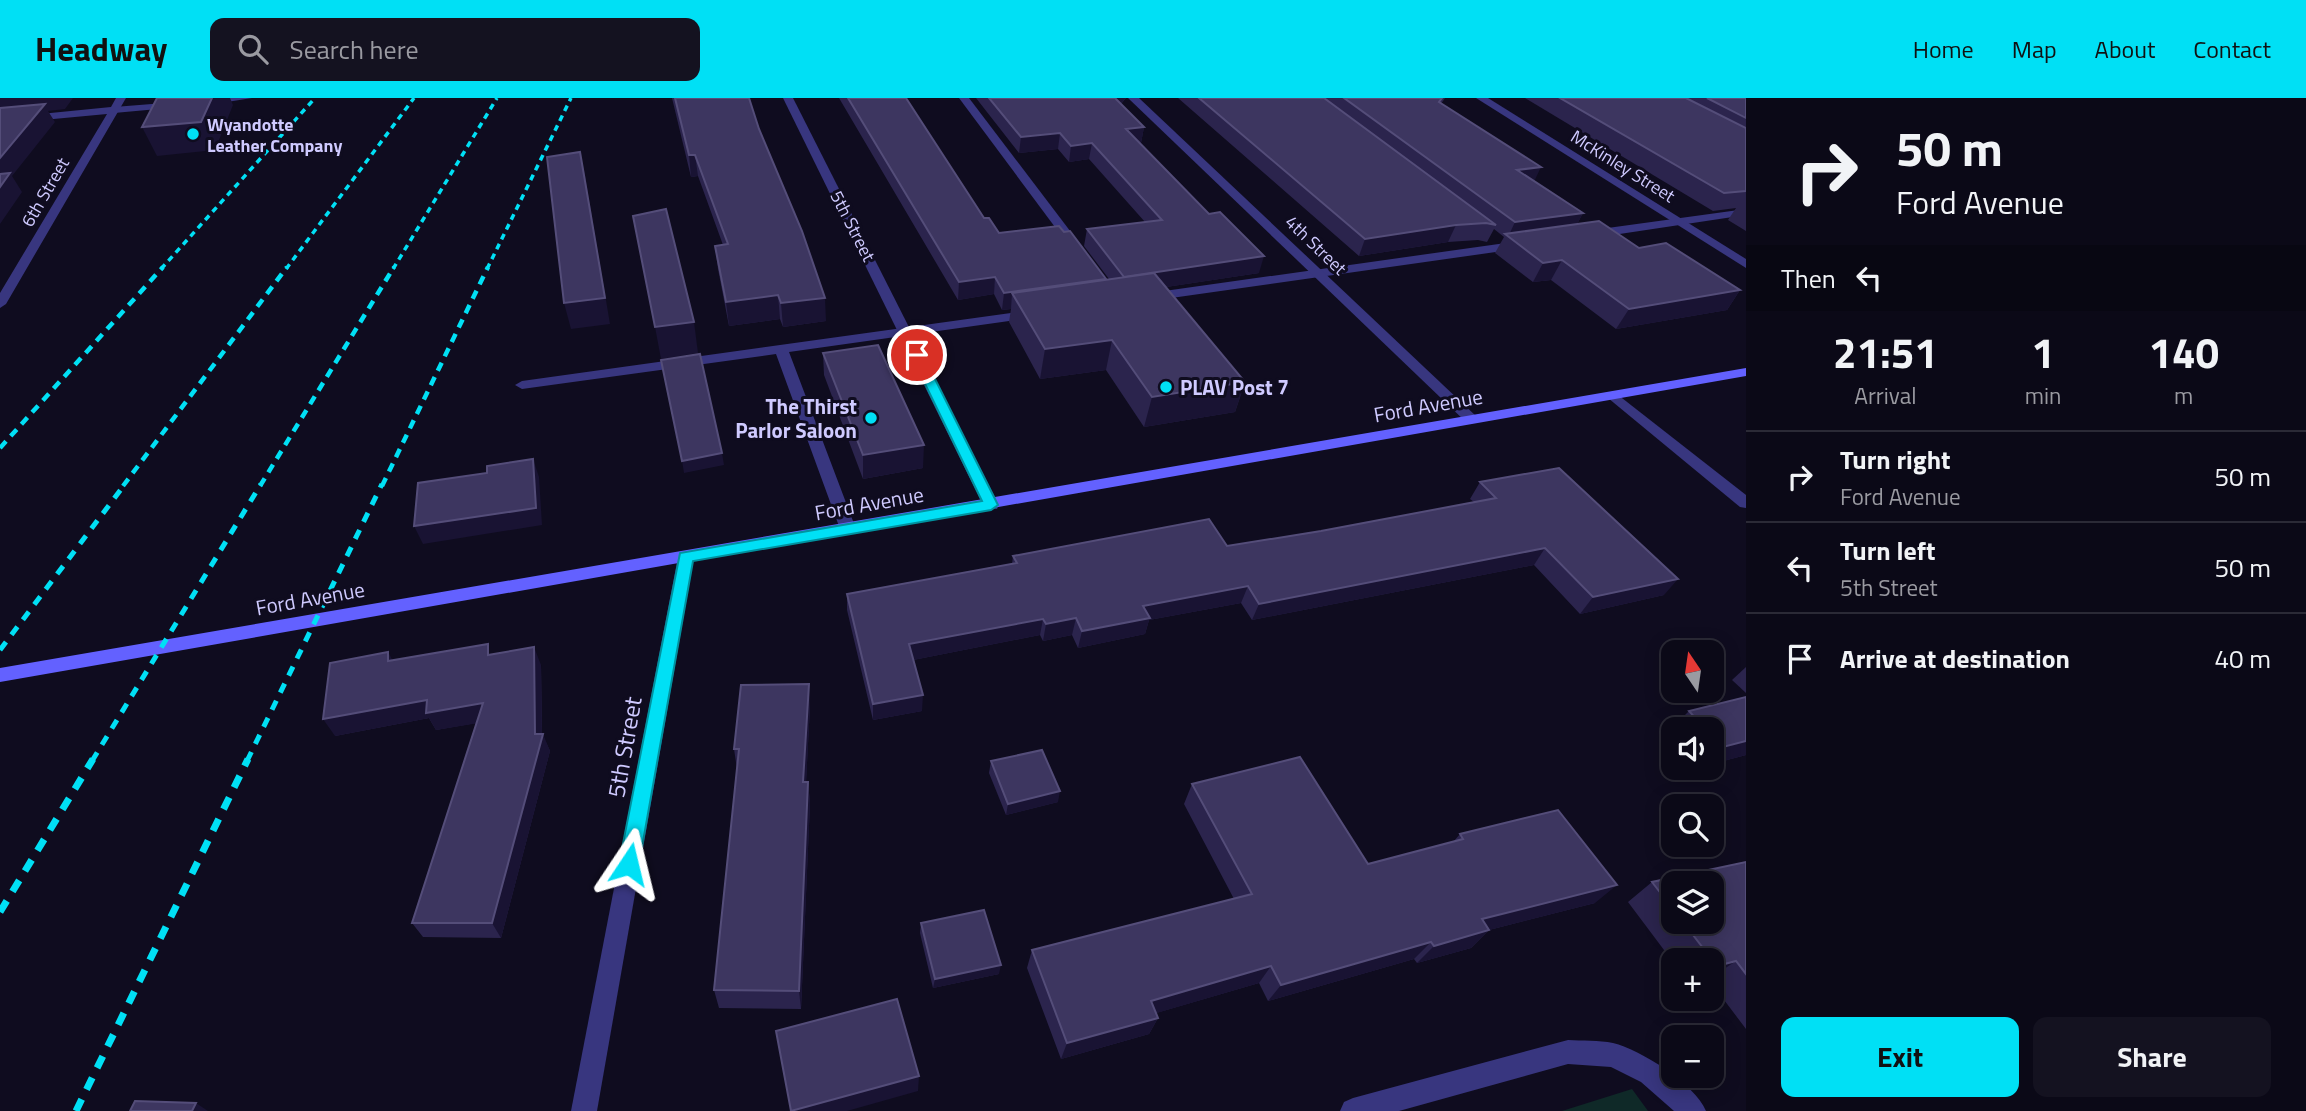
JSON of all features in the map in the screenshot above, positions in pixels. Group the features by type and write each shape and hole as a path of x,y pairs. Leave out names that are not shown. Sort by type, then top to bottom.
{"main road":[{"name":"Ford Avenue","path":"0,675 1746,372"}],"street":[{"name":"6th Street","path":"0,304 121,98"},
{"path":"0,121 247,98"},
{"name":"5th Street","path":"788,98 991,505"},
{"path":"964,98 1083,257"},
{"name":"4th Street","path":"1133,98 1472,420"},
{"name":"McKinley Street","path":"1481,98 1746,264"},
{"path":"1573,237 1746,212"},
{"path":"1494,239 1505,247"},
{"path":"1130,300 1532,243"},
{"path":"522,385 1049,312"},
{"path":"781,350 848,529"},
{"path":"1613,395 1746,503"},
{"name":"5th Street","path":"584,1111 686,557"},
{"path":"1353,1111 1568,1052 1612,1055 1650,1073 1693,1111"}],"green space":[{"path":"1632,1089 1648,1111 1562,1111"}],"building":[{"path":"157,98 212,98 201,122 142,127"},
{"path":"675,98 749,98 759,129 802,231 825,298 781,303 778,295 726,302 715,246 728,244 695,155 689,155"},
{"path":"848,98 906,98 984,218 989,218 999,233 1059,226 1064,232 1070,231 1106,279 1004,293 995,277 959,282"},
{"path":"989,98 1115,98 1144,127 1126,129 1209,214 1220,212 1264,256 1124,277 1087,229 1162,220 1092,143 1071,146 1060,133 1021,137"},
{"path":"1199,98 1324,98 1496,225 1456,225 1365,239"},
{"path":"1344,98 1442,98 1439,102 1541,167 1517,170 1583,213 1515,222"},
{"path":"1560,98 1686,98 1746,128 1746,191 1724,193"},
{"path":"1707,98 1746,98 1746,118"},
{"path":"45,104 0,158 0,108"},
{"path":"580,152 605,298 564,303 547,157"},
{"path":"10,173 0,187 0,174"},
{"path":"666,209 694,322 655,327 633,216"},
{"path":"1599,221 1639,248 1666,243 1740,290 1629,309 1562,260 1543,263 1505,234"},
{"path":"1154,273 1245,382 1152,397 1112,340 1045,349 1012,293"},
{"name":"The Thirst Parlor Saloon","path":"878,345 924,445 863,455 823,353"},
{"path":"700,354 722,453 682,461 661,360"},
{"path":"533,459 536,508 414,526 418,483 487,473 487,466"},
{"path":"1559,468 1678,579 1593,597 1545,548 1259,604 1248,586 1143,606 1150,618 1082,631 1076,618 1046,624 1043,619 909,644 923,695 873,704 847,594 1017,563 1013,556 1209,519 1227,546 1321,531 1496,498 1480,482"},
{"path":"488,644 488,655 534,647 535,734 543,734 492,923 412,923 483,703 426,713 427,700 323,719 330,663 388,652 388,661"},
{"path":"809,684 803,782 808,782 799,991 714,990 739,749 734,749 741,685"},
{"path":"1746,697 1746,741 1724,747 1724,717 1694,717 1689,711"},
{"path":"1042,750 1060,791 1008,804 991,761"},
{"path":"1300,757 1368,864 1463,839 1460,834 1558,810 1617,885 1482,919 1489,930 1434,946 1431,942 1281,985 1271,966 1151,1001 1158,1018 1067,1043 1032,950 1252,894 1192,784"},
{"path":"1746,862 1746,974 1736,961 1724,964 1724,948 1703,948 1692,934 1724,934 1724,871 1704,871"},
{"path":"1661,880 1661,894 1652,882"},
{"path":"984,910 1001,965 935,979 921,923"},
{"path":"897,999 919,1076 791,1111 776,1031"},
{"path":"135,1101 196,1103 192,1111 130,1111"}],"railway":[{"path":"161,269 315,98"},
{"path":"286,269 414,98"},
{"path":"393,269 497,98"},
{"path":"487,269 571,98"},
{"path":"0,448 163,267"},
{"path":"123,486 287,267"},
{"path":"260,486 394,267"},
{"path":"382,486 488,267"},
{"path":"0,650 125,484"},
{"path":"92,761 261,484"},
{"path":"247,761 382,484"},
{"path":"0,912 93,759"},
{"path":"76,1111 248,759"}],"place":[{"name":"Wyandotte Leather Company","path":"193,134"},
{"name":"PLAV Post 7","path":"1166,387"},
{"name":"The Thirst Parlor Saloon","path":"871,418"}],"route":[{"path":"629,864 686,557 991,505 917,355"}]}
